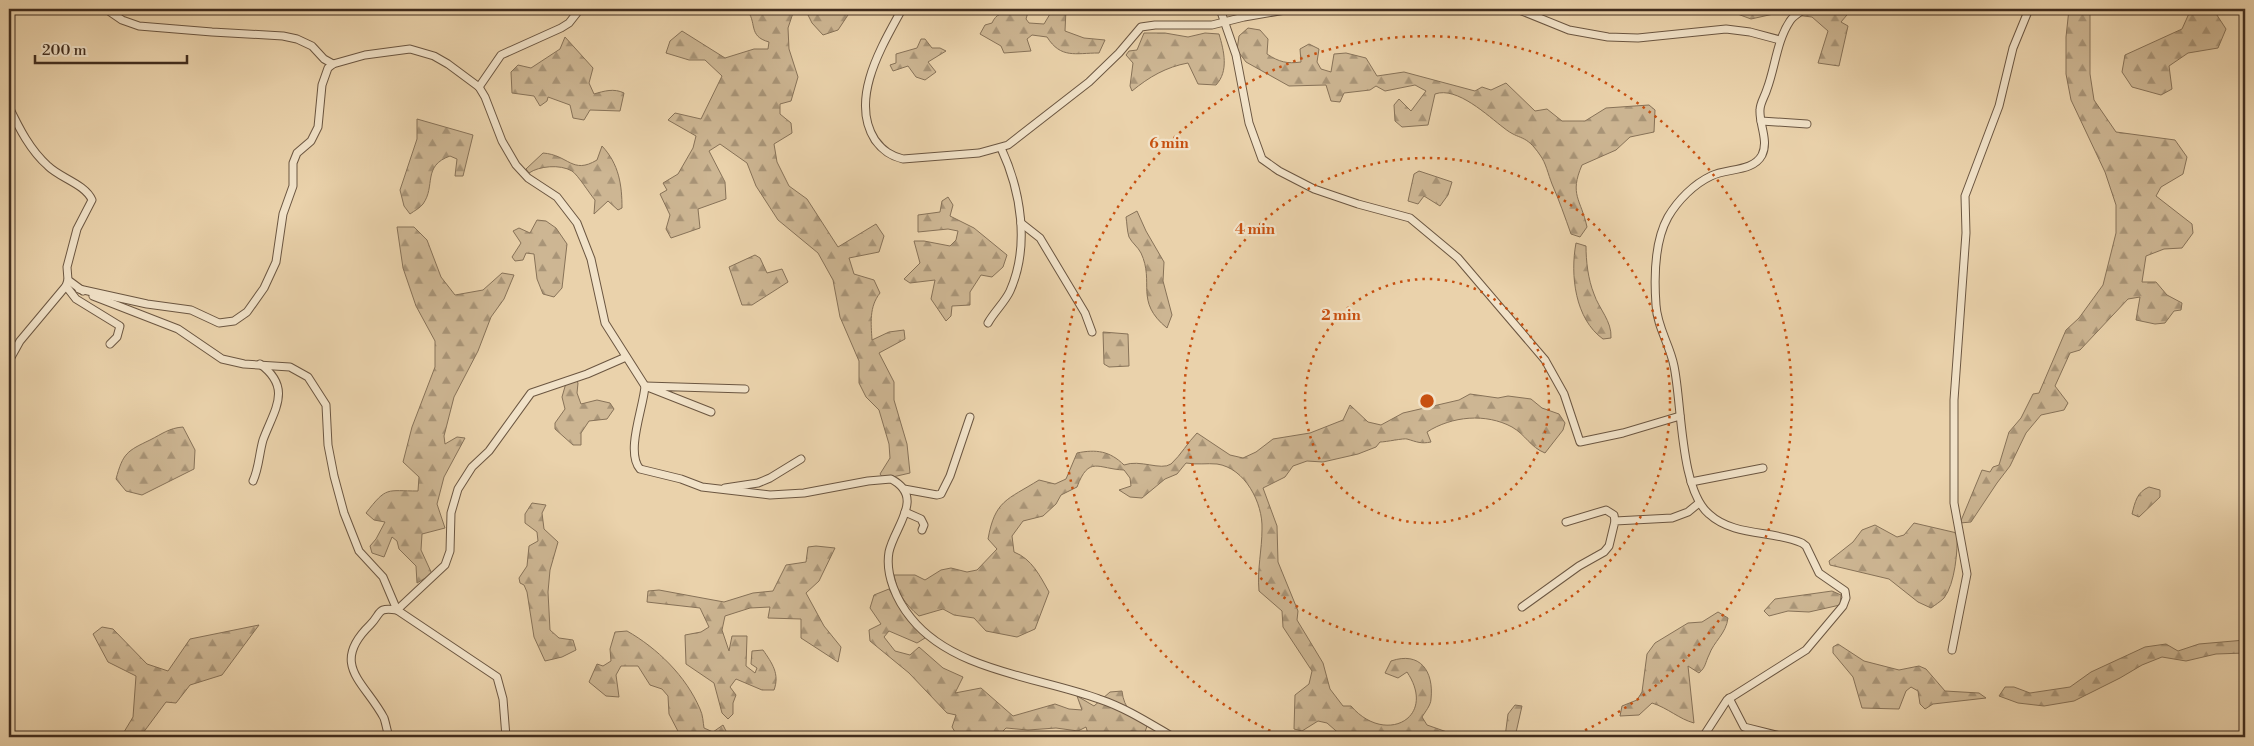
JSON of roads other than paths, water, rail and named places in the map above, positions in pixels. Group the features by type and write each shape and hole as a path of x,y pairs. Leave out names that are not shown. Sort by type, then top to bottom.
{"street":[{"path":"106,9 122,20 139,26 220,31 226,34 240,32 283,36 312,46 324,59 333,64"},
{"path":"479,87 501,55 561,28 576,17 580,9"},
{"path":"902,9 873,71 865,101 866,123 878,143 894,157 903,159 958,155 1001,148 1018,139 1089,82 1119,53 1141,27 1155,25 1212,25 1291,9"},
{"path":"1220,9 1236,55 1249,124 1262,159 1279,171 1314,189 1358,204 1410,218 1458,258 1545,360 1564,394 1580,442 1623,433 1680,416"},
{"path":"1517,9 1569,30 1608,36 1638,38 1726,30 1750,32 1780,40"},
{"path":"1703,737 1719,709 1730,698 1806,650 1844,606 1846,598 1844,591 1820,573 1806,546 1802,543 1760,534 1721,522 1709,515 1699,503 1691,482 1674,367 1656,307 1656,269 1661,232 1677,204 1701,182 1713,174 1756,162 1763,154 1764,142 1760,109 1778,55 1780,40 1789,22 1804,9"},
{"path":"1952,650 1967,574 1954,503 1954,400 1966,232 1965,196 2000,106 2014,48 2029,9"},
{"path":"79,289 147,304 191,310 219,323 234,321 247,312 264,288 276,262 283,214 292,191 292,163 297,152 311,141 315,134 320,114 322,85 328,68 333,64 381,52 410,49 434,56 479,87 485,97 502,141 516,165 528,178 557,197 577,223 592,258 605,323 645,386 711,412"},
{"path":"9,107 23,134 42,160 49,167 84,190 92,200 77,229 67,267 67,283 76,299 120,326 117,337 110,344"},
{"path":"1761,121 1807,124"},
{"path":"988,323 1009,292 1015,276 1021,222 1012,175 1001,148"},
{"path":"1021,222 1040,238 1085,313 1092,332"},
{"path":"67,283 178,330 222,359 290,367 301,371 308,377 322,396 327,415 328,445 334,476 353,539 363,556 383,576 397,610"},
{"path":"10,358 36,321 67,283"},
{"path":"397,610 445,565 450,551 451,513 458,489 472,468 489,450 531,393 536,389 587,374 626,357"},
{"path":"253,482 264,439 277,405 279,391 273,376 259,364"},
{"path":"645,386 745,389"},
{"path":"645,386 636,436 636,465 645,472 666,475 702,488 787,495 885,478 898,482 904,489 907,504 889,552 889,569 896,594 918,627 978,665 1040,680 1097,698 1127,710 1173,737"},
{"path":"904,489 937,495 941,494 950,476 970,417"},
{"path":"717,490 758,483 801,459"},
{"path":"1691,482 1763,468"},
{"path":"1615,521 1672,518 1688,512 1699,503"},
{"path":"1522,607 1579,566 1604,552 1609,546 1615,521 1614,515 1606,510 1566,522"},
{"path":"905,512 920,519 924,525 922,530"},
{"path":"389,737 384,719 360,686 352,668 353,647 361,632 371,624 378,611 386,608 397,610 497,677 503,700 506,737"},
{"path":"1730,698 1744,727 1784,737"}]}
